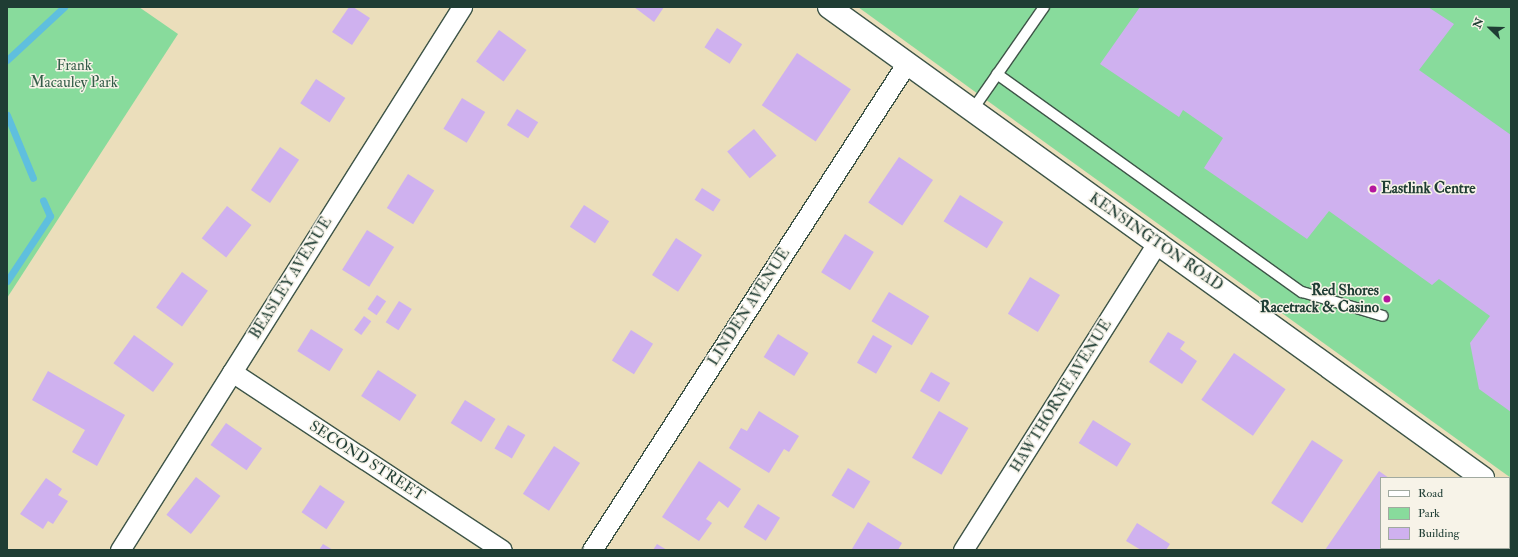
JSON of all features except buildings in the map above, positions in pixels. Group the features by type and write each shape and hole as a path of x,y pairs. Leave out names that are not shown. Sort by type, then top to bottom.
{"street":[{"name":"BEASLEY AVENUE","path":"120,550 462,7"},
{"name":"KENSINGTON ROAD","path":"829,7 971,112 1158,242 1482,477"},
{"name":"LINDEN AVENUE","path":"592,550 906,64"},
{"name":"HAWTHORNE AVENUE","path":"963,550 1158,242"},
{"name":"SECOND STREET","path":"232,372 502,550"}],"lane":[{"path":"971,112 1044,7"},
{"path":"997,74 1302,292 1383,316"}],"green space":[{"name":"Frank Macauley Park","path":"7,7 139,7 178,34 7,298"},
{"name":"Red Shores Racetrack & Casino","path":"858,7 1511,7 1511,478 1510,477"}],"waterway":[{"path":"7,60 64,7"},
{"path":"7,115 33,178"},
{"path":"7,281 50,216 43,200"}],"place":[{"name":"Eastlink Centre","path":"1373,189"},
{"name":"Red Shores Racetrack & Casino","path":"1387,299"}]}
